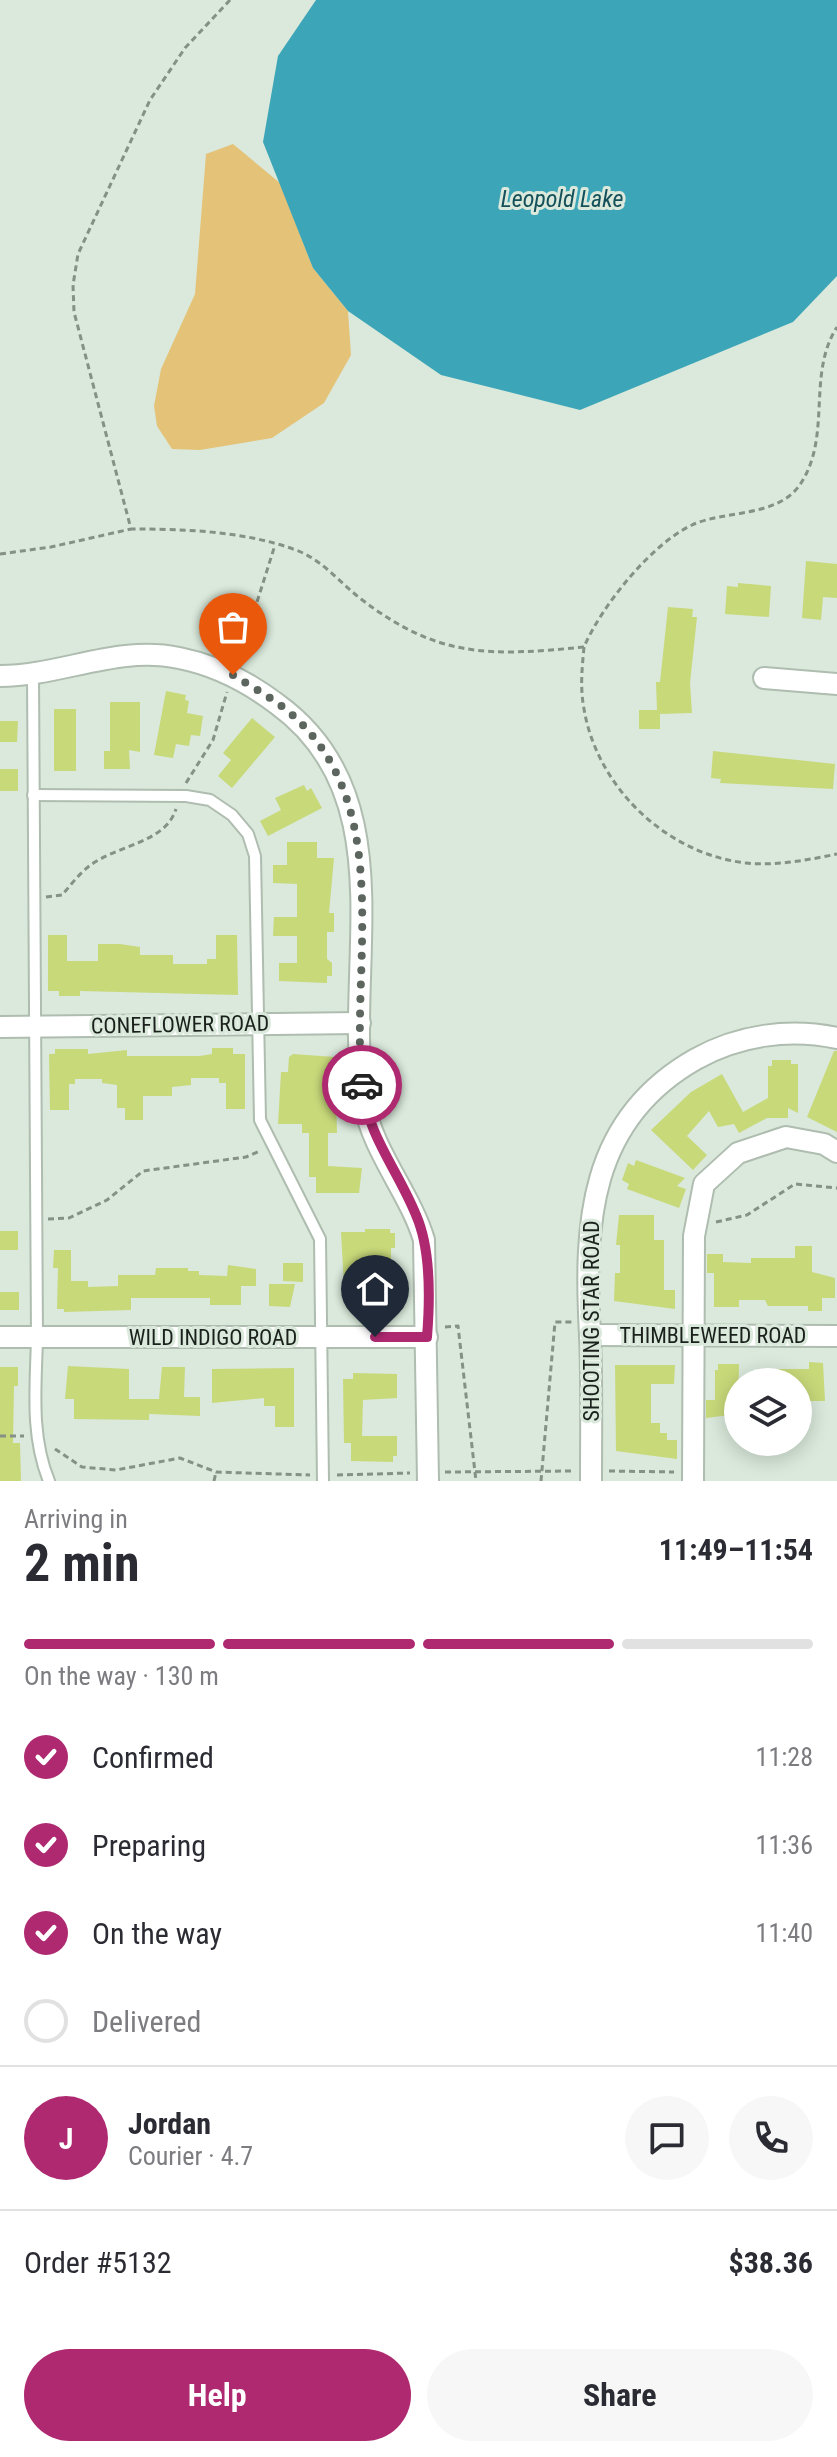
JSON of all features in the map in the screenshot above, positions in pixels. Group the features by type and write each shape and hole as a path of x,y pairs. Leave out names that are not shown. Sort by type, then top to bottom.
{"street":[{"path":"0,676 33,676 89,660 146,654 178,657 233,675 291,713 329,762 350,805 362,886 360,1023 364,1104 371,1130 417,1215 424,1240 428,1477"},
{"path":"764,678 837,684"},
{"name":"CONEFLOWER ROAD","path":"0,1027 360,1023"},
{"name":"SHOOTING STAR ROAD","path":"591,1476 589,1237 600,1173 618,1134 647,1094 686,1065 738,1040 794,1034 837,1038"},
{"path":"693,1476 696,1225 704,1184 738,1153 786,1137 824,1144 837,1152"},
{"name":"THIMBLEWEED ROAD","path":"589,1328 693,1336 837,1336"},
{"name":"WILD INDIGO ROAD","path":"0,1337 323,1337 427,1332"}],"lane":[{"path":"33,676 37,1435 40,1459 49,1481"},
{"path":"33,795 180,796 210,800 232,815 248,834 257,876 260,1120 320,1239 323,1478"}],"path":[{"path":"131,529 74,312 73,285 78,254 150,100 185,48 230,0"},
{"path":"837,327 830,338 821,374 821,414 814,453 798,488 758,509 690,525 612,596 584,647 584,709 595,751 614,784 642,815 707,855 747,863 802,862 837,854"},
{"path":"0,554 51,547 131,529 217,533 275,545 310,558 361,599 428,642 498,653 584,647"},
{"path":"34,899 62,895 88,867 161,831 172,821 180,796 213,740 275,545"},
{"path":"36,1220 69,1218 107,1200 143,1171 246,1157 273,1146"},
{"path":"696,1225 747,1215 795,1184 837,1188"},
{"path":"541,1481 555,1322 589,1328"},
{"path":"427,1332 458,1326 476,1481"},
{"path":"0,1436 37,1435 82,1467 116,1470 180,1458 216,1472 323,1478 428,1477 475,1472 693,1476"},
{"path":"214,1481 216,1472"}],"shaded area":[{"path":"233,144 280,183 313,268 348,311 351,355 324,403 272,438 200,450 172,449 157,426 154,406 161,369 195,294 206,154"}],"water":[{"name":"Leopold Lake","path":"316,0 837,0 837,276 793,322 580,410 441,375 348,311 313,268 263,142 278,56"}],"building":[{"path":"806,561 837,564 837,598 823,597 821,620 802,618"},
{"path":"738,583 771,586 769,617 725,614 727,586 738,587"},
{"path":"668,607 693,609 692,617 697,617 690,683 692,713 660,714 660,729 639,729 639,710 657,710 656,682 660,682"},
{"path":"166,691 186,695 185,700 189,701 187,713 203,716 200,736 191,735 189,746 176,744 173,758 154,755"},
{"path":"110,702 140,702 140,752 129,750 130,769 104,769 104,751 110,751"},
{"path":"54,709 76,709 76,771 54,771"},
{"path":"252,718 275,737 232,788 218,776 231,760 223,753"},
{"path":"0,721 18,721 17,742 0,742"},
{"path":"713,751 835,764 833,789 720,783 721,779 711,778"},
{"path":"0,769 18,769 18,791 0,791"},
{"path":"304,785 307,791 311,788 322,808 268,836 260,821 281,810 275,798"},
{"path":"287,842 317,842 317,858 334,858 329,913 334,913 334,932 327,932 327,959 332,963 332,976 327,976 327,983 279,981 279,963 297,963 297,936 273,936 274,917 297,917 297,884 273,883 273,865 287,865"},
{"path":"48,935 67,935 67,961 98,961 98,944 120,944 140,947 140,955 173,955 173,964 207,964 207,959 216,959 216,935 237,935 238,995 80,991 80,996 59,996 59,991 48,991"},
{"path":"212,1048 233,1048 233,1054 245,1054 245,1109 226,1109 226,1083 219,1083 219,1078 191,1078 191,1085 172,1087 172,1096 143,1096 143,1120 125,1120 125,1108 117,1108 117,1085 102,1083 102,1079 75,1079 75,1084 69,1084 69,1110 50,1110 49,1054 55,1054 55,1049 88,1049 88,1054 127,1050 127,1056 200,1056 212,1054"},
{"path":"834,1051 837,1051 837,1132 807,1117"},
{"path":"293,1054 335,1057 337,1133 328,1133 328,1166 362,1168 359,1193 316,1193 316,1177 309,1177 309,1133 302,1133 302,1124 278,1124 281,1072 288,1072 289,1057"},
{"path":"772,1060 791,1060 791,1064 798,1064 798,1113 788,1108 788,1118 767,1118 739,1133 734,1124 718,1127 709,1111 687,1136 707,1155 693,1170 651,1130 691,1092 722,1074 743,1112 768,1098 768,1066 772,1066"},
{"path":"636,1160 685,1178 677,1186 686,1189 679,1208 627,1189 629,1184 622,1180 628,1163 634,1166"},
{"path":"619,1215 654,1215 654,1240 664,1240 664,1290 675,1290 675,1309 614,1301 615,1273 620,1273 620,1245 616,1245"},
{"path":"365,1229 390,1229 390,1233 395,1233 395,1248 391,1248 391,1276 397,1276 398,1296 394,1296 394,1303 351,1303 351,1285 344,1285 341,1232 365,1232"},
{"path":"0,1231 18,1231 18,1250 0,1250"},
{"path":"795,1246 812,1246 812,1272 835,1278 835,1298 822,1298 822,1311 808,1311 808,1306 768,1306 765,1300 739,1300 739,1307 714,1307 714,1273 707,1273 707,1254 723,1254 723,1262 751,1263 751,1258 795,1258"},
{"path":"54,1250 71,1250 71,1281 88,1281 88,1287 118,1286 118,1275 155,1275 156,1268 188,1268 188,1271 199,1271 199,1275 227,1276 228,1265 256,1269 256,1286 241,1286 241,1305 210,1305 210,1298 131,1298 131,1310 64,1312 64,1309 57,1309 58,1268 53,1268"},
{"path":"283,1263 303,1263 303,1282 283,1281"},
{"path":"269,1284 295,1284 290,1307 269,1306"},
{"path":"0,1292 19,1292 19,1310 0,1310"},
{"path":"809,1362 823,1363 825,1401 812,1401 812,1368 809,1368"},
{"path":"718,1364 739,1364 739,1368 724,1368 724,1416 706,1418 706,1400 715,1400 715,1370 718,1370"},
{"path":"615,1365 675,1365 674,1384 651,1384 651,1423 660,1423 660,1433 667,1433 667,1440 677,1440 677,1459 616,1451"},
{"path":"68,1366 129,1369 129,1399 159,1399 162,1367 185,1367 184,1397 200,1397 200,1416 149,1414 149,1420 74,1419 74,1399 65,1399"},
{"path":"0,1367 18,1367 18,1386 14,1386 13,1443 20,1443 21,1481 0,1481"},
{"path":"294,1368 294,1427 275,1427 275,1406 264,1406 264,1398 212,1403 212,1369"},
{"path":"353,1373 397,1374 397,1398 363,1400 362,1436 397,1436 397,1456 393,1456 393,1462 351,1461 351,1443 344,1443 343,1379 353,1379"}],"way so far":[{"path":"233,675 291,713 329,762 350,805 357,833 362,886 362,1085"}],"route":[{"path":"362,1085 371,1130 417,1215 424,1240 427,1337 375,1337"}]}
